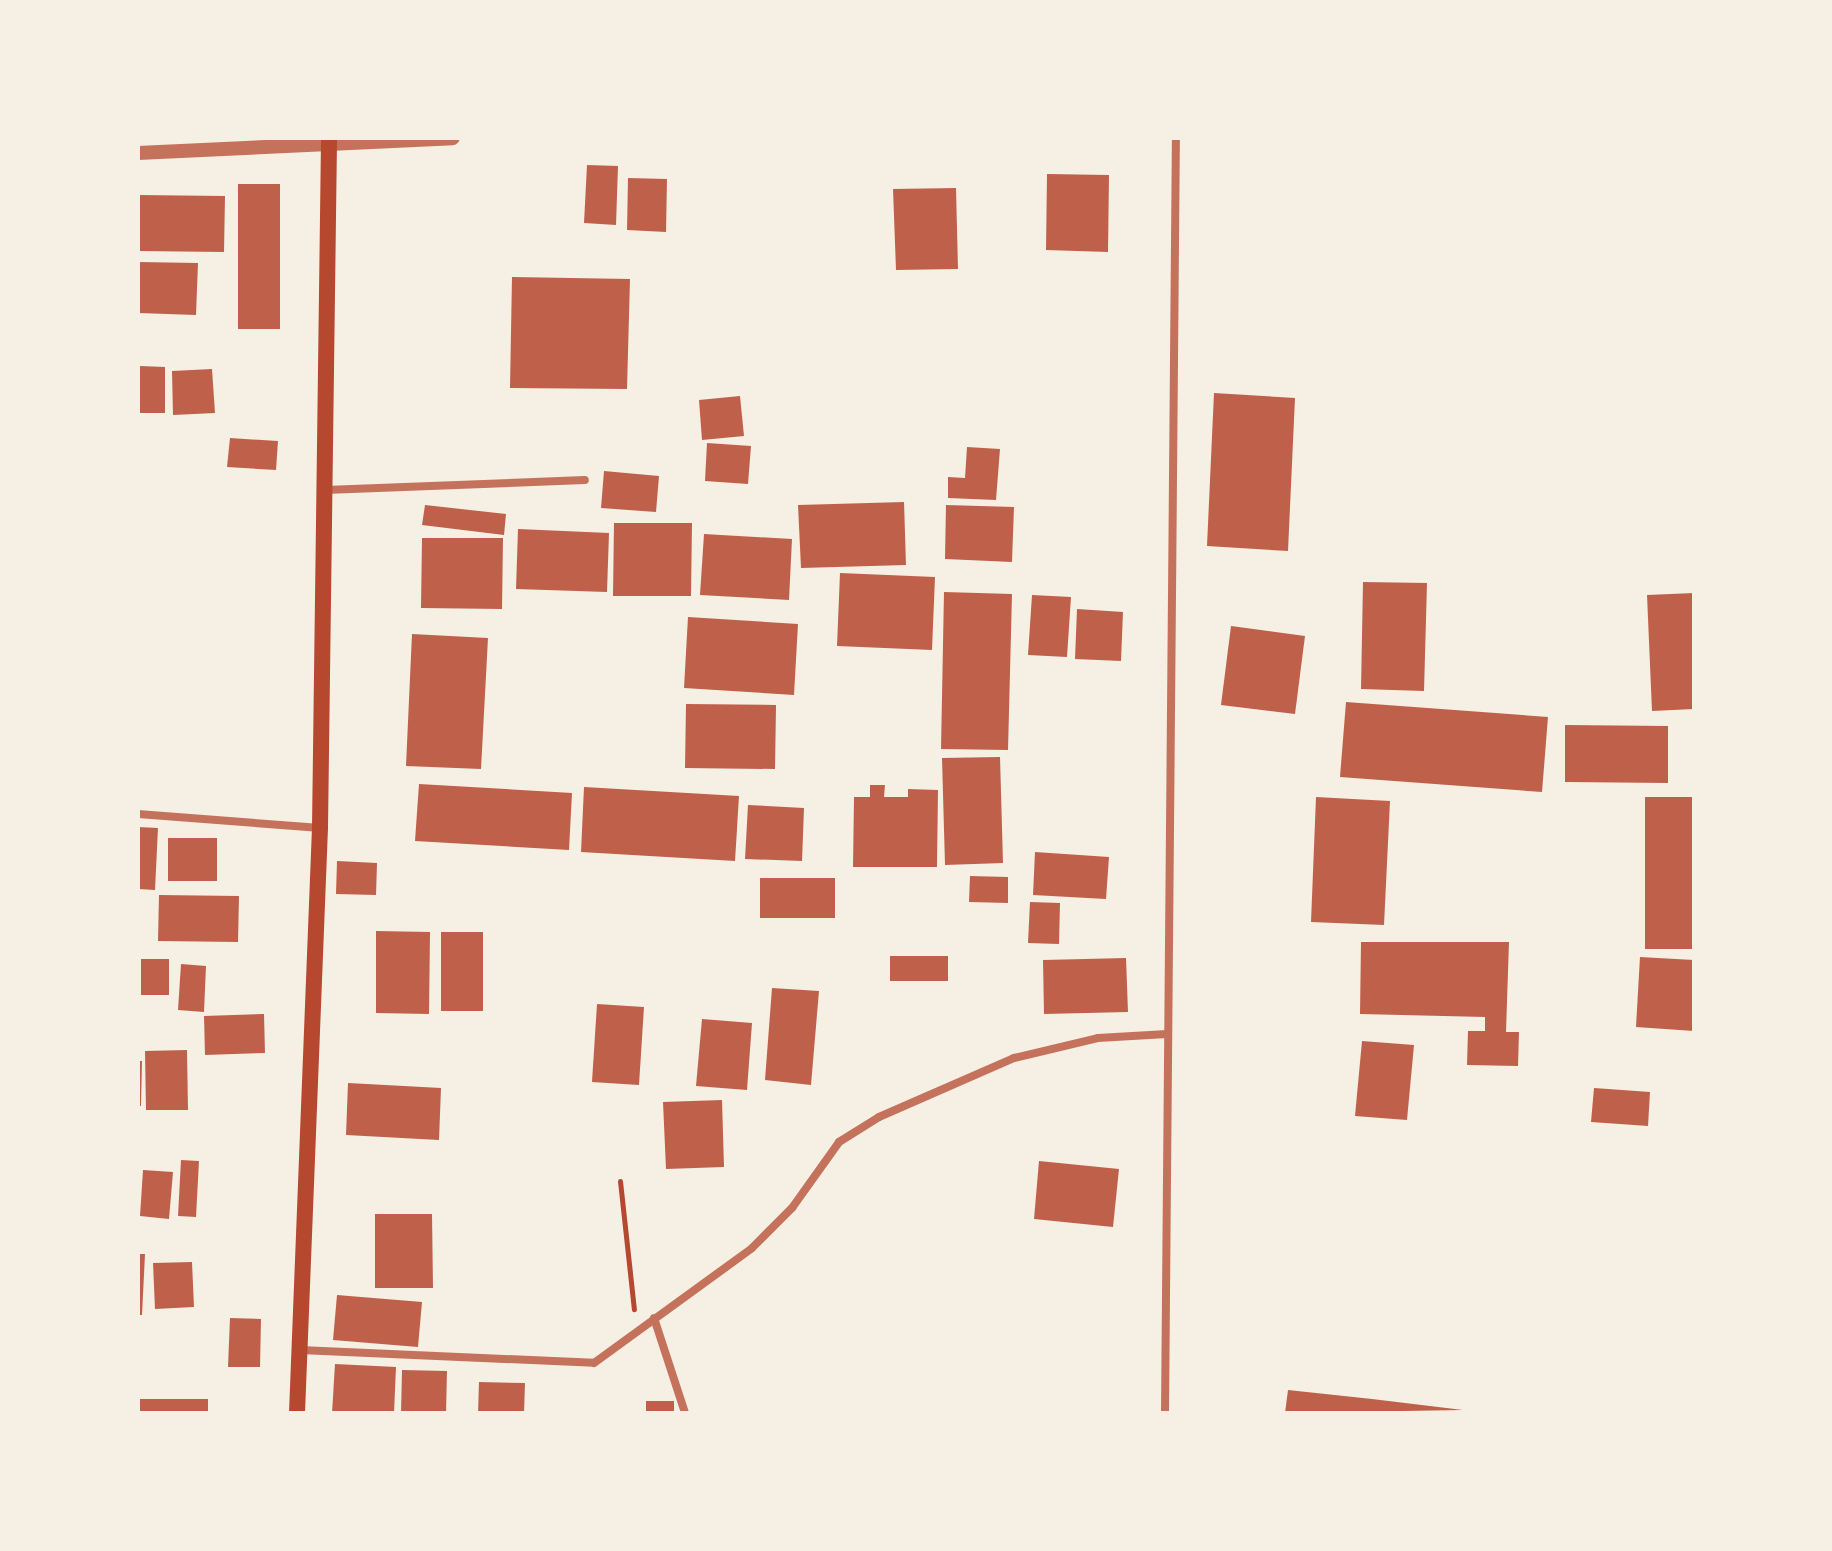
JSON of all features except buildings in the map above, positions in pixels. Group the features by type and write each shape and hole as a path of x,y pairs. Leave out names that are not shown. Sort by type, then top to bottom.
{"main road":[{"path":"297,1413 320,828 329,143"}],"street":[{"path":"138,153 453,138"},
{"path":"1165,1413 1176,138"},
{"path":"325,490 585,480"},
{"path":"138,814 320,828"},
{"path":"299,1350 594,1363 609,1357 637,1330 752,1248 792,1208 839,1142 879,1117 1014,1058 1098,1038 1167,1034"},
{"path":"654,1318 685,1413"}],"path":[{"path":"620,1181 637,1330"}]}
